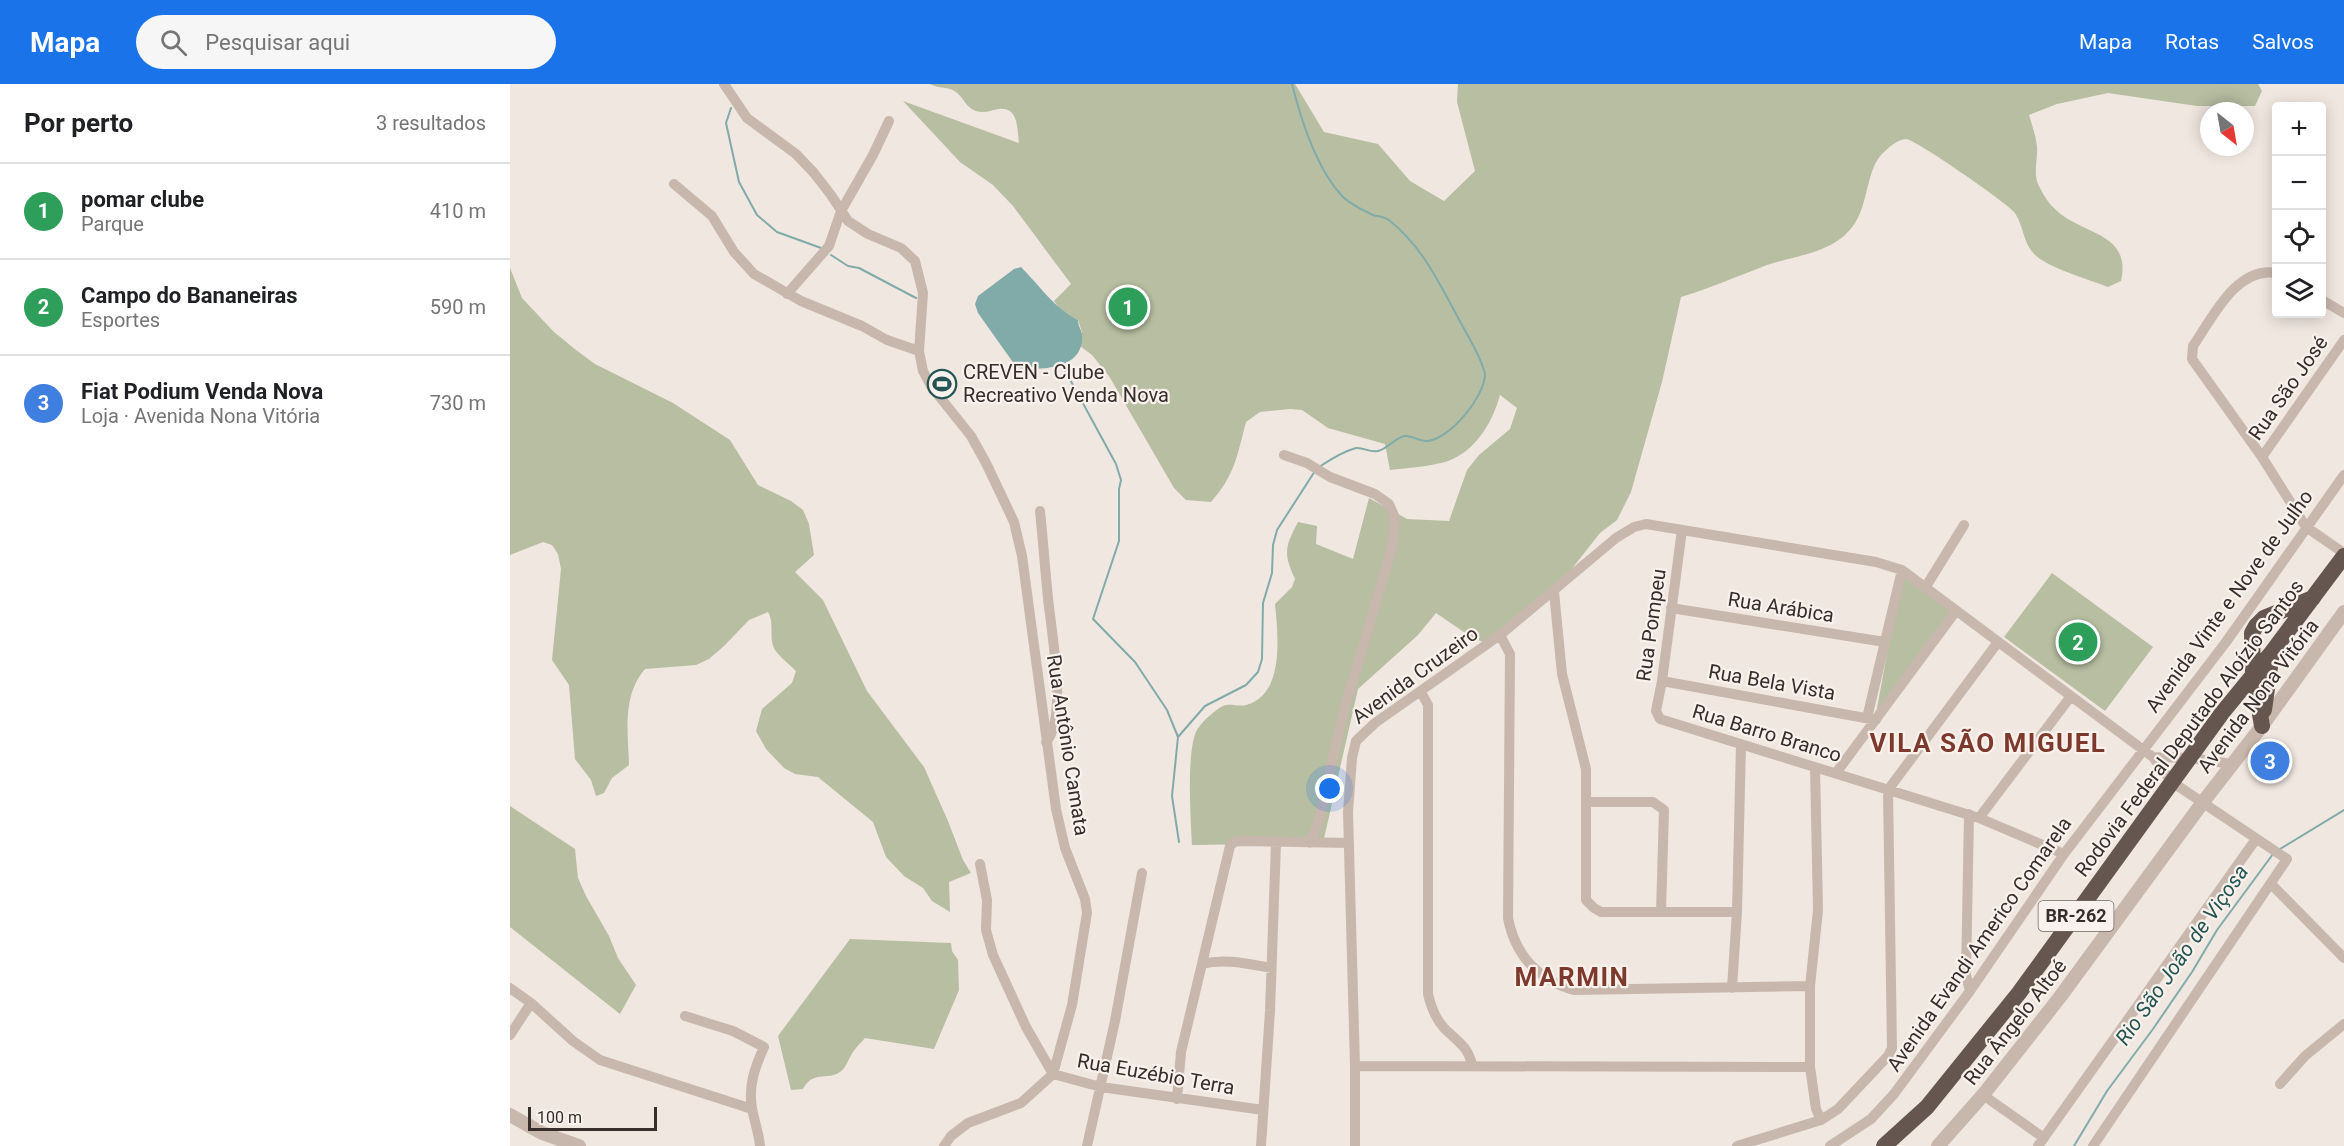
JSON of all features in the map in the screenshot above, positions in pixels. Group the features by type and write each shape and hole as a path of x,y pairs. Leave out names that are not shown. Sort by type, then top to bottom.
{"highway":[{"name":"Rodovia Federal Deputado Aloízio Santos","path":"1884,1146 1927,1107 2019,993 2172,782 2344,554"},
{"path":"2262,726 2253,674 2251,640 2256,626 2264,618 2313,597"},
{"path":"2262,726 2272,652"}],"street":[{"path":"674,184 712,216 734,252 754,274 788,294 862,326 887,340 919,351 923,293 915,261 901,248 856,227 841,211 814,173 796,154 747,118 724,84"},
{"path":"788,294 829,246 841,211 868,164 888,121"},
{"path":"2272,273 2258,274 2239,284 2193,346 2192,359 2262,457 2306,527 2344,554"},
{"path":"2326,303 2344,314"},
{"name":"Rua São José","path":"2262,457 2344,340"},
{"name":"Rua Antônio Camata","path":"919,351 923,370 931,386 971,436 1002,493 1014,522 1030,604 1046,742 1060,831 1085,898 1087,914 1072,1005 1053,1074"},
{"path":"1284,455 1375,494 1389,504 1395,518 1392,548 1342,714 1319,819 1310,843"},
{"name":"Avenida Vinte e Nove de Julho","path":"2142,749 2226,642 2344,475"},
{"path":"1040,511 1056,672 1054,730 1046,742"},
{"name":"Avenida Cruzeiro","path":"1354,1146 1355,1066 1348,812 1352,758 1356,741 1362,734 1500,635 1616,538 1634,527 1646,524 1682,530"},
{"path":"1925,588 1964,525"},
{"path":"1682,530 1876,562 1902,570 2142,749 2152,757 2172,782 2287,859 2093,1146"},
{"name":"Rua Pompeu","path":"1663,720 1657,716 1656,711 1682,530"},
{"path":"1872,719 1885,642 1902,570"},
{"path":"1554,592 1562,674 1586,769 1585,896 1588,903 1601,912 1737,912"},
{"name":"Rua Arábica","path":"1671,608 1885,642"},
{"path":"1836,773 1872,719 1956,611"},
{"name":"Avenida Nona Vitória","path":"2203,802 2262,726 2344,612"},
{"path":"1500,635 1510,654 1508,918 1512,938 1534,970 1549,981 1574,990 1810,986"},
{"path":"1737,1146 1821,1120 1838,1109 1888,1056 1892,1047 1888,790 1998,642"},
{"name":"Rua Bela Vista","path":"1662,681 1872,719"},
{"path":"1421,692 1428,705 1428,994 1436,1016 1445,1028 1465,1046 1472,1065"},
{"path":"1970,992 1966,975 1974,816 2071,696"},
{"name":"Rua Barro Branco","path":"1663,720 1974,816 2064,854"},
{"path":"1732,988 1737,912 1741,744"},
{"name":"Avenida Evandi Americo Comarela","path":"1830,1146 1871,1119 1894,1094 1970,992 2064,854 2142,749"},
{"path":"2152,757 2190,758 2232,764"},
{"path":"1815,767 1818,927 1810,986 1810,1067 1816,1109 1821,1120"},
{"path":"1586,802 1653,802 1664,810 1661,912"},
{"name":"Rua Ângelo Altoé","path":"1938,1146 1983,1095 2060,997 2203,802"},
{"path":"1177,1099 1181,1052 1230,846 1239,841 1349,843"},
{"path":"1983,1095 2041,1142 2259,841"},
{"path":"1261,1146 1276,843"},
{"name":"Rua Euzébio Terra","path":"980,864 987,900 986,930 993,956 1026,1027 1053,1074 1101,1087 1263,1110"},
{"path":"1087,1146 1115,1021 1142,873"},
{"path":"2271,884 2344,958"},
{"path":"1205,952 1213,961"},
{"path":"1202,964 1213,961 1239,962 1271,968"},
{"path":"510,988 531,1003 573,1041 600,1060 752,1109"},
{"path":"510,1035 531,1003"},
{"path":"685,1016 734,1031 764,1047 756,1064 751,1087 752,1109 760,1146"},
{"path":"2280,1084 2305,1056 2344,1024"},
{"path":"1355,1066 1810,1067"},
{"path":"944,1146 951,1136 968,1123 1020,1103 1053,1074"},
{"path":"510,1115 542,1133 579,1146"}],"green space":[{"path":"930,84 1295,84 1324,132 1378,144 1410,181 1444,201 1475,171 1457,102 1458,84 2258,84 2262,91 2255,106 2254,102 2200,102 2200,106 2197,106 2108,93 2057,104 2029,115 2037,147 2036,178 2045,197 2053,208 2102,236 2119,253 2122,265 2121,281 2108,287 2064,271 2040,259 2030,249 2014,212 1961,172 1906,139 1893,144 1878,159 1874,167 1863,206 1855,223 1837,241 1815,252 1767,265 1681,297 1662,382 1631,492 1617,520 1600,533 1563,580 1488,643 1474,639 1436,613 1418,635 1358,689 1323,843 1192,845 1190,765 1195,736 1203,722 1223,706 1246,705 1259,699 1273,677 1277,647 1275,604 1292,587 1295,579 1287,550 1298,522 1317,526 1316,544 1353,559 1369,498 1407,519 1449,521 1467,470 1479,455 1510,429 1517,408 1500,395 1492,417 1480,437 1463,454 1441,463 1390,470 1385,444 1328,428 1302,410 1260,412 1246,422 1230,474 1211,502 1186,500 1174,488 1109,376 1092,355 1080,346 1082,332 1078,320 1062,312 1054,301 1071,284 1013,206 993,185 960,162 903,101 1019,143 1014,115 1006,109 976,111 970,108 953,90"},
{"path":"510,268 522,298 554,332 595,364 673,403 730,440 758,485 791,501 803,510 809,524 814,555 795,572 823,600 867,691 924,767 963,860 971,873 949,882 950,912 932,901 923,888 904,876 886,857 873,822 818,777 795,774 784,768 766,749 756,731 762,709 792,683 796,671 775,650 768,612 749,620 709,659 696,665 645,669 633,691 628,714 629,765 612,778 604,793 596,796 591,780 575,759 569,685 552,660 561,569 558,554 552,545 543,542 510,555"},
{"path":"1902,572 1955,610 1875,719"},
{"path":"2052,573 2153,647 2105,711 2004,637"},
{"path":"510,806 575,849 578,878 586,896 609,936 618,958 636,985 620,1014 510,927"},
{"path":"850,939 951,943 952,951 958,960 959,990 934,1049 865,1038 840,1072 811,1080 803,1089 791,1090 778,1036"}],"water":[{"path":"1021,267 1055,303 1078,320 1082,334 1081,346 1069,361 1049,368 1017,368 978,313 975,304 978,296 1014,269"}],"waterway":[{"path":"1292,84 1300,113 1324,172 1342,196 1352,204 1373,215 1384,217 1413,243 1439,283 1475,349 1485,374 1479,393 1465,415 1437,438 1425,441 1409,436 1402,437 1378,451 1356,448 1319,467"},
{"path":"731,108 726,123 739,182 757,215 777,232 821,248"},
{"path":"831,255 848,266 859,268 916,298"},
{"path":"1061,363 1116,464 1121,480 1119,541 1093,619 1135,662 1167,710 1178,737 1172,796 1179,842"},
{"path":"1178,737 1205,706 1246,685 1258,672 1262,659 1263,603 1272,573 1273,545 1277,530 1315,471"},
{"name":"Rio São João de Viçosa","path":"2280,849 2344,810"},
{"name":"Rio São João de Viçosa","path":"2074,1146 2107,1091 2192,972 2217,930 2273,854"}],"place":[{"name":"pomar clube","path":"1128,307"},
{"name":"CREVEN - Clube Recreativo Venda Nova","path":"942,384"},
{"name":"Campo do Bananeiras","path":"2078,642"},
{"name":"Fiat Podium Venda Nova","path":"2270,761"}],"district":[{"name":"VILA SÃO MIGUEL","path":"1988,743"},
{"name":"MARMIN","path":"1572,977"}]}
